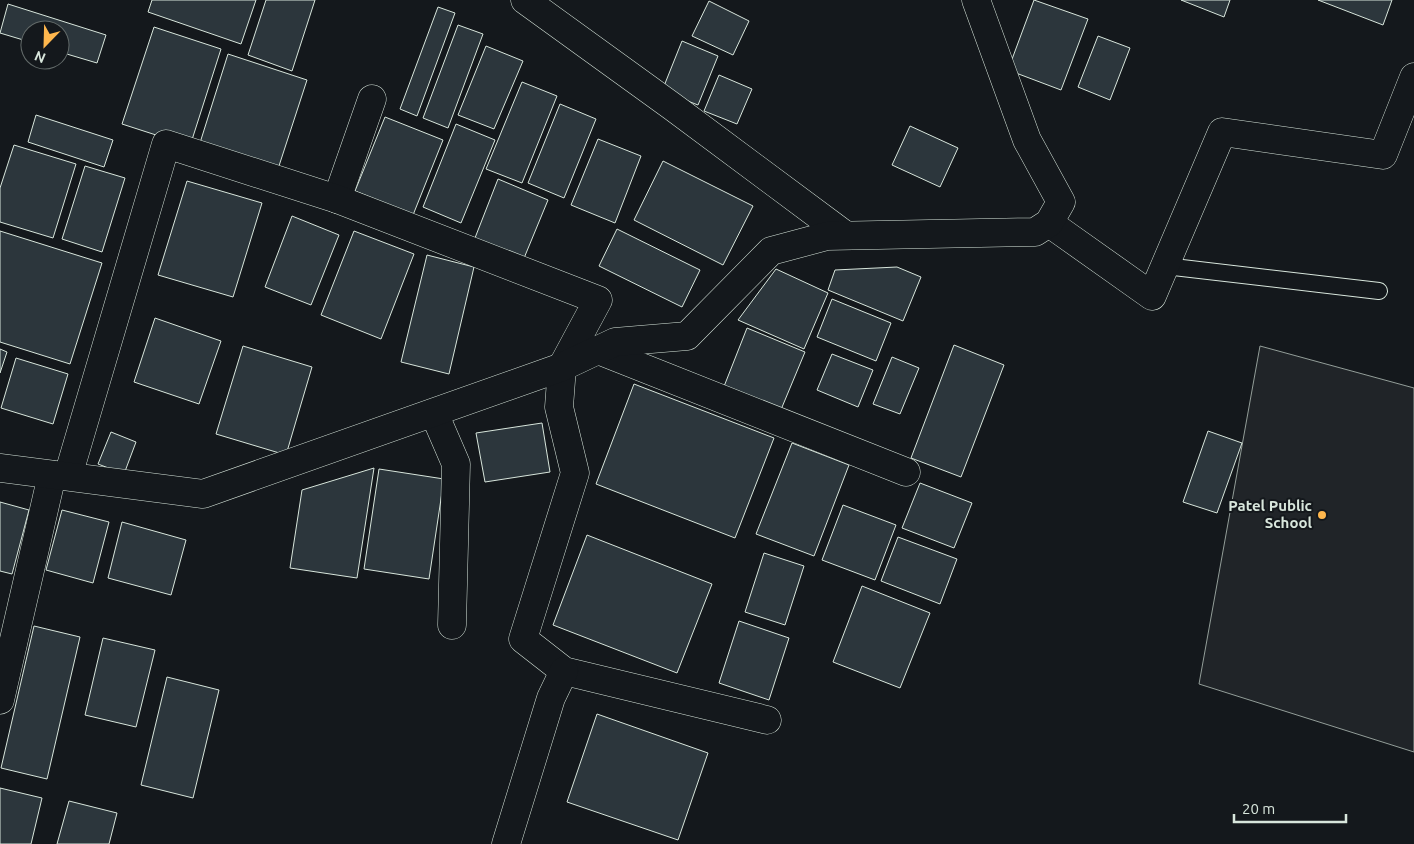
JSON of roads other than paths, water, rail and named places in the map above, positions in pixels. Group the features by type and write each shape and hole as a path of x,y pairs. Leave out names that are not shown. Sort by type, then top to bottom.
{"street":[{"path":"525,0 845,236"},
{"path":"0,468 203,494 562,367 615,342 687,336 771,251 827,236 1035,232 1049,223 1060,202 1026,140 976,0"},
{"path":"1049,223 1152,296 1222,132 1383,155 1414,76"},
{"path":"337,199 372,99"},
{"path":"0,700 60,476 166,144 337,199 598,300 562,367 559,407 575,473 523,639 564,671 767,720"},
{"path":"598,350 906,472"},
{"path":"434,413 456,464 452,625"},
{"path":"506,844 551,698 564,671"}],"lane":[{"path":"1165,266 1378,291"}],"place":[{"name":"Patel Public School","path":"1322,515"}]}
